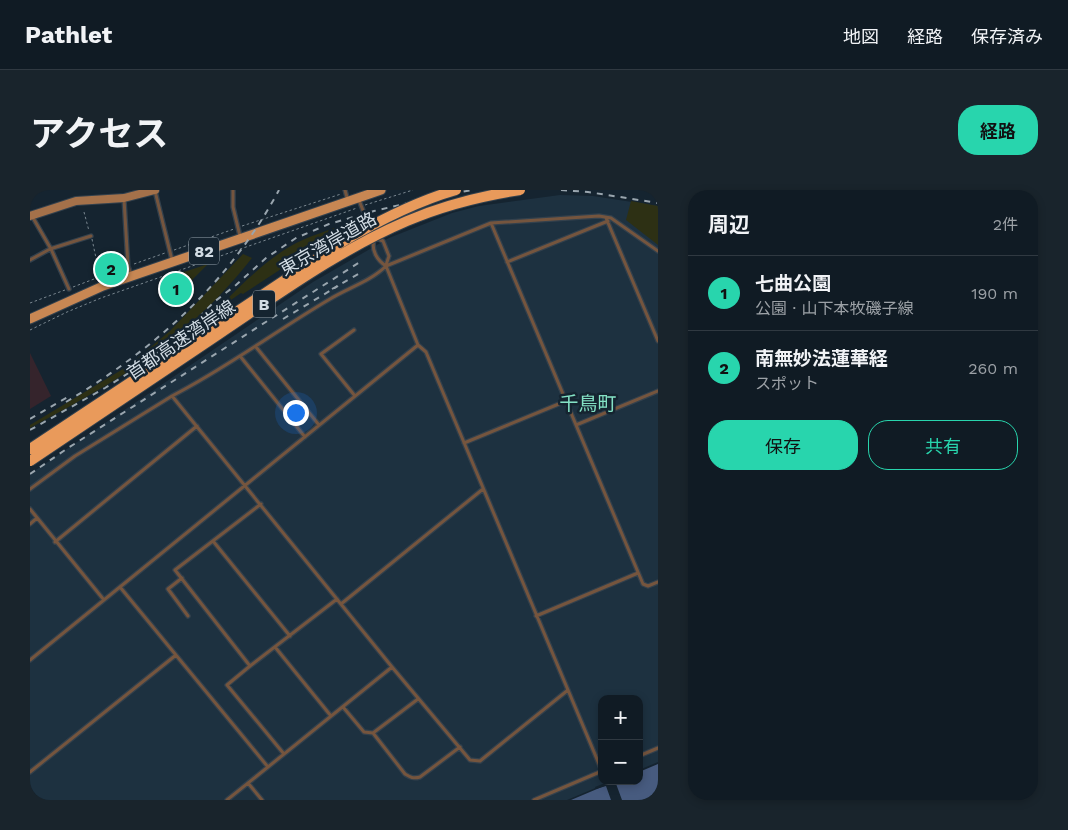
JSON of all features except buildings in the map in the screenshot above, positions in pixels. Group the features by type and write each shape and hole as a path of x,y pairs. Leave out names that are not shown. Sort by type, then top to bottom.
{"highway":[{"name":"首都高速湾岸線","path":"30,448 328,248 385,216 454,190"},
{"name":"東京湾岸道路","path":"30,460 285,288 352,247 399,223 431,210 462,200 507,190"},
{"name":"首都高速湾岸線","path":"30,460 350,249 407,220 473,199 520,190"}],"main road":[{"name":"82","path":"31,316 103,286 240,238 346,194 360,202 381,190"}],"street":[{"path":"31,216 82,199 124,198 155,190"}],"lane":[{"path":"155,190 172,262"},
{"path":"233,190 240,238"},
{"path":"124,198 128,266 131,276"},
{"path":"360,202 375,238 373,245 378,261 386,266 418,345 426,352 598,761"},
{"path":"31,216 50,249 69,289"},
{"path":"30,490 75,456 256,347 330,299 379,273 386,266 491,223 599,216 607,219 611,218 658,251"},
{"path":"507,262 607,219"},
{"path":"607,219 658,341"},
{"path":"491,223 643,584 648,586 658,582"},
{"path":"30,260 50,249 91,236"},
{"path":"375,238 383,241 389,256 386,266"},
{"path":"354,330 321,354 355,396"},
{"path":"30,660 418,345"},
{"path":"256,347 319,426"},
{"path":"240,356 305,437"},
{"path":"576,425 658,391"},
{"path":"172,396 418,699 470,760 480,761 568,690"},
{"path":"464,443 566,401"},
{"path":"55,542 197,426"},
{"path":"341,604 483,489"},
{"path":"250,666 175,570 261,504"},
{"path":"30,509 104,600"},
{"path":"30,524 37,518"},
{"path":"213,541 290,636"},
{"path":"536,616 638,573"},
{"path":"182,578 168,589 188,616"},
{"path":"120,587 268,767"},
{"path":"284,754 227,685 337,599"},
{"path":"275,647 331,716"},
{"path":"30,772 176,655"},
{"path":"227,800 392,667"},
{"path":"342,707 364,732 373,733 418,699"},
{"path":"373,733 405,774 414,778 420,777 460,747"},
{"path":"643,754 658,748"},
{"path":"534,800 598,773"},
{"path":"248,783 262,800"}],"path":[{"path":"30,330 101,298 360,202 412,190"},
{"path":"30,303 237,227 346,194"},
{"path":"84,212 100,277"}],"shaded area":[{"path":"560,195 593,196 658,206 658,762 643,768 643,695 598,695 598,785 603,785 567,800 30,800 30,474 313,282 389,238 452,213 479,206"},
{"path":"30,353 51,396 30,409"}],"green space":[{"path":"631,201 658,206 658,245 626,220"},
{"path":"351,222 352,225 330,237 243,294 241,293 220,306 244,282 279,253 311,236"},
{"path":"243,254 252,258 216,299 175,337 141,363 87,397 30,428 30,425 128,366 170,331"},
{"path":"208,264 172,300 166,278"}],"water":[{"path":"658,764 658,800 571,800 607,785 643,785 643,770"}],"pier":[{"path":"600,785 616,785 622,800 611,800 606,786 596,789 595,787"}],"railway":[{"path":"66,402 130,359 188,311 237,255 259,224 279,190"},
{"path":"30,430 105,388 146,362 184,332 214,302 266,258 296,238 329,224 374,211 472,190"},
{"path":"561,190 588,192 658,203"},
{"path":"30,474 360,262"},
{"path":"332,289 360,273"},
{"path":"283,319 338,286"},
{"path":"30,419 71,395"}],"place":[{"name":"南無妙法蓮華経","path":"111,269"},
{"name":"七曲公園","path":"176,289"}],"district":[{"name":"千鳥町","path":"588,403"}]}
